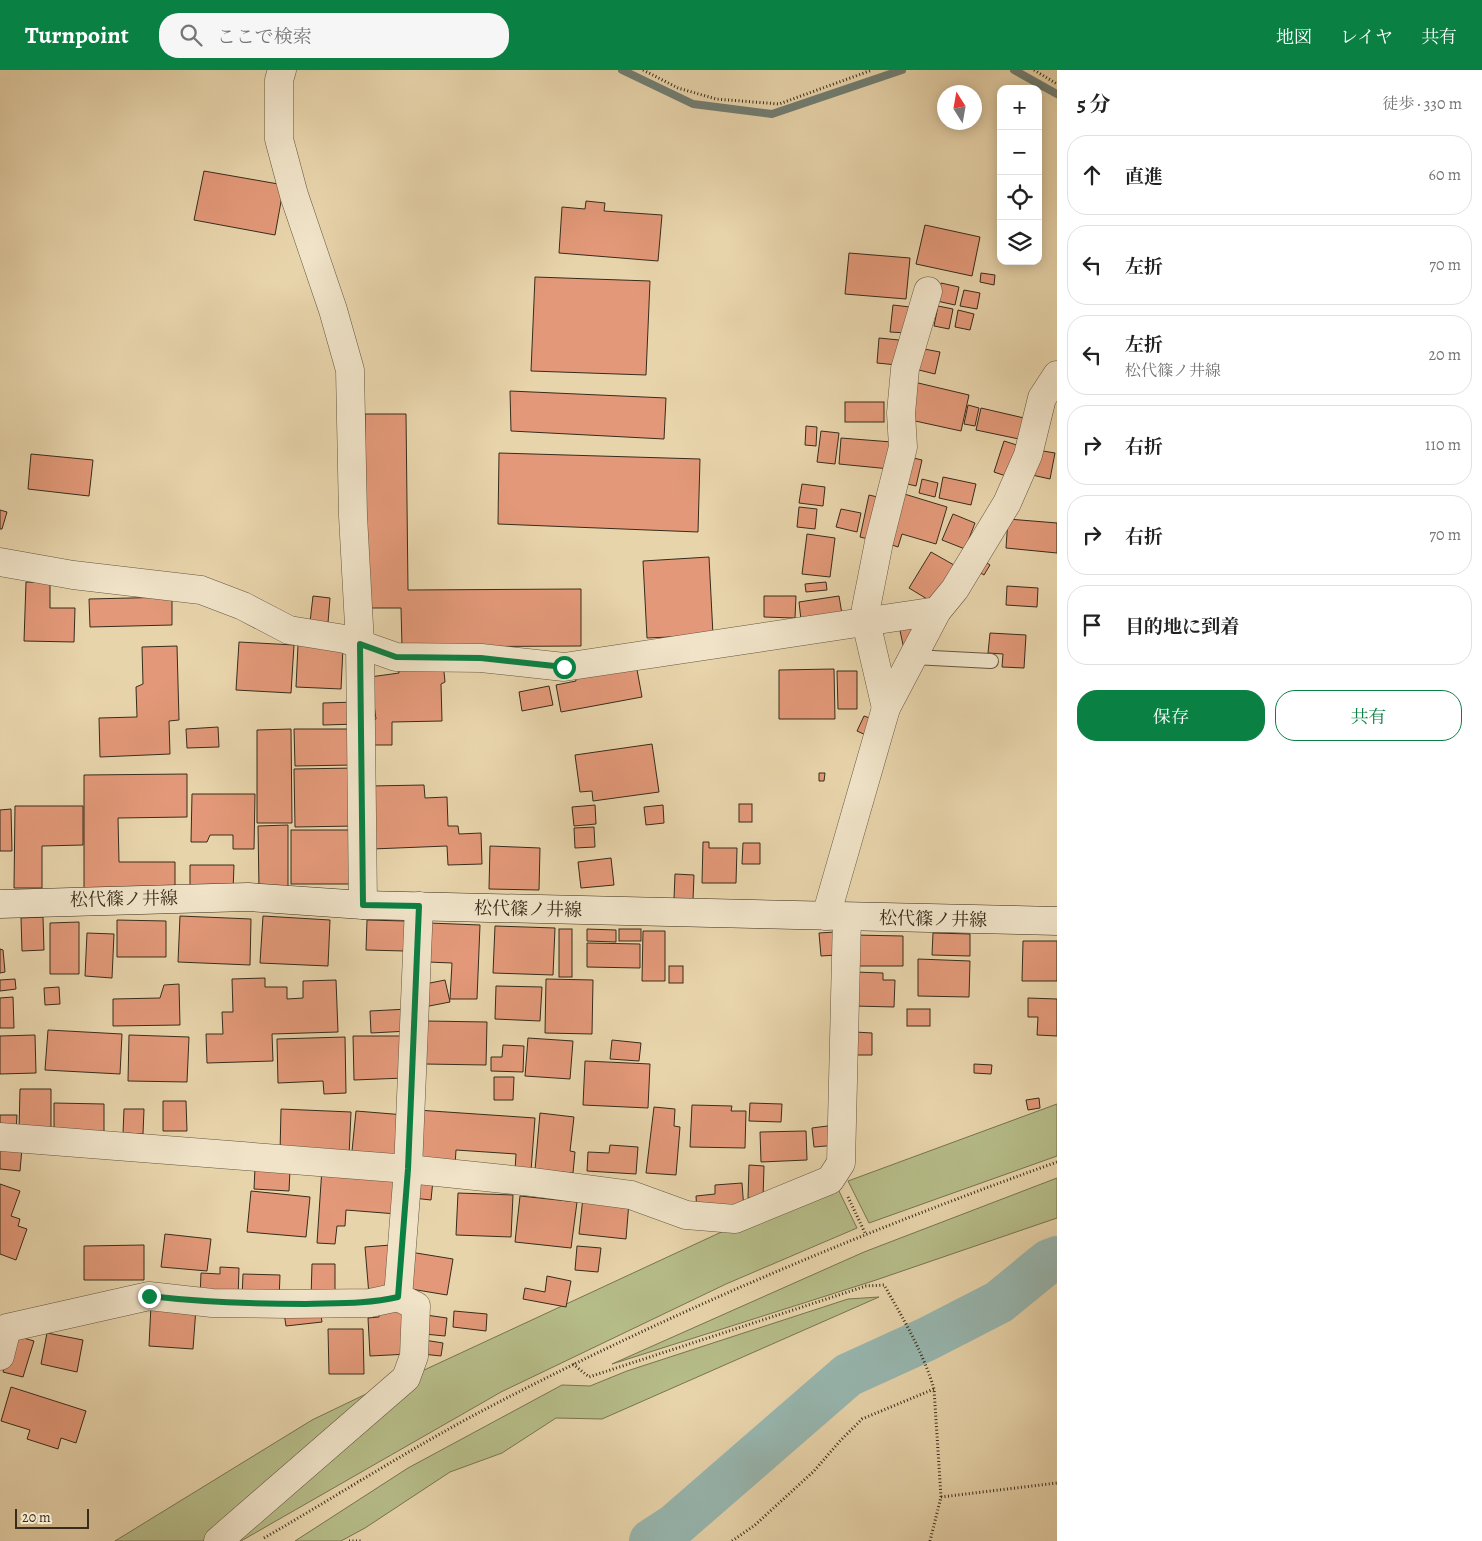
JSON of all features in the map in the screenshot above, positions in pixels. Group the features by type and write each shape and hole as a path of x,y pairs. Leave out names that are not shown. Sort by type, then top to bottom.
{"street":[{"path":"282,70 279,80 279,139 294,195 333,310 350,370 353,516 360,644 363,905"},
{"path":"886,708 866,622 866,608 879,542 903,447 902,413 905,369 928,292"},
{"path":"0,1137 408,1169 532,1182 631,1195 686,1215 735,1219 830,1180 837,1172 841,1162 837,917 886,708 937,611 955,589 1007,503 1028,455 1042,398 1057,375"},
{"path":"0,562 74,575 201,590 243,606 289,630 345,639 396,657 481,658 564,667 937,611"},
{"name":"松代篠ノ井線","path":"0,904 248,897 363,905 1057,921"},
{"path":"398,1297 408,1169 419,906"},
{"path":"0,1356 7,1328 149,1296 212,1303 289,1304 370,1303 398,1297 416,1306 414,1356 406,1378 218,1541"}],"lane":[{"path":"913,657 992,661"}],"path":[{"path":"643,70 678,88 716,99 779,104 872,70"},
{"path":"1034,70 1057,84"},
{"path":"259,1541 476,1414 573,1364 700,1304 866,1234 949,1201 1057,1162"},
{"path":"837,1172 866,1234"},
{"path":"573,1364 589,1378 866,1286 884,1285 904,1320 934,1389 941,1497 930,1541"},
{"path":"732,1541 755,1525 814,1471 862,1419 934,1389"},
{"path":"941,1497 1057,1483"},
{"path":"349,1541 361,1541"}],"green space":[{"path":"1057,1104 1057,1156 869,1223 848,1181"},
{"path":"1057,1178 1057,1218 876,1280 612,1364 864,1252"},
{"path":"836,1185 857,1228 726,1284 501,1392 241,1541 230,1541 422,1371 730,1228"},
{"path":"879,1297 602,1419 556,1418 502,1453 450,1472 365,1528 341,1541 295,1541 408,1468 562,1385 590,1386 627,1371 848,1299"},
{"path":"389,1383 210,1541 115,1541 312,1420"}],"building":[{"path":"204,171 284,185 275,235 194,220"},
{"path":"586,201 605,203 604,211 662,215 658,261 559,253 562,207 585,209"},
{"path":"925,225 980,237 972,276 916,264"},
{"path":"849,253 910,258 906,299 845,294"},
{"path":"981,273 995,275 994,285 980,282"},
{"path":"535,277 650,281 646,375 531,371"},
{"path":"941,283 959,287 955,305 937,301"},
{"path":"964,290 980,293 977,309 960,306"},
{"path":"893,305 910,307 907,333 890,332"},
{"path":"938,306 953,309 949,329 934,326"},
{"path":"958,310 974,314 970,330 955,327"},
{"path":"879,338 899,340 897,365 877,363"},
{"path":"919,348 940,352 935,374 915,369"},
{"path":"914,382 969,395 961,431 906,419"},
{"path":"510,391 666,398 664,439 511,431"},
{"path":"845,402 884,402 884,422 845,422"},
{"path":"968,405 979,408 975,426 964,424"},
{"path":"981,408 1024,418 1019,439 976,430"},
{"path":"365,414 406,414 408,590 581,589 581,646 402,647 401,608 367,608"},
{"path":"806,426 817,427 816,446 805,445"},
{"path":"821,431 839,433 835,464 817,462"},
{"path":"841,438 892,442 890,469 839,464"},
{"path":"1004,441 1020,446 1009,477 994,472"},
{"path":"1043,451 1055,453 1050,479 1032,475"},
{"path":"499,453 700,459 698,532 498,524"},
{"path":"31,454 93,460 89,496 28,489"},
{"path":"905,456 922,460 916,486 899,482"},
{"path":"943,477 976,484 971,505 939,498"},
{"path":"922,479 938,483 935,497 919,493"},
{"path":"802,484 825,487 823,506 799,503"},
{"path":"901,493 947,507 936,544 902,534 898,547 886,543"},
{"path":"869,495 886,499 876,541 860,537"},
{"path":"799,507 817,509 815,529 797,527"},
{"path":"841,509 861,513 857,532 836,527"},
{"path":"0,510 7,512 2,529 0,529"},
{"path":"953,514 975,523 965,549 942,540"},
{"path":"1008,519 1057,523 1057,553 1006,548"},
{"path":"807,534 835,538 830,577 802,574"},
{"path":"931,552 954,565 932,602 909,588"},
{"path":"709,557 713,635 647,638 643,561"},
{"path":"984,561 990,565 984,575 977,571"},
{"path":"26,582 50,583 50,608 75,608 74,642 24,641"},
{"path":"826,582 827,590 806,592 805,584"},
{"path":"1007,586 1038,588 1037,607 1006,605"},
{"path":"313,596 330,598 328,623 310,622"},
{"path":"764,596 796,596 795,618 764,617"},
{"path":"839,596 842,614 801,620 799,602"},
{"path":"172,597 172,625 90,627 89,599"},
{"path":"921,622 905,654 899,626"},
{"path":"990,633 1026,635 1024,668 1002,667 1003,654 988,653"},
{"path":"239,642 294,645 291,693 236,690"},
{"path":"298,645 343,648 341,689 296,687"},
{"path":"177,646 179,720 169,721 170,754 100,757 99,718 137,717 136,687 143,684 142,647"},
{"path":"443,662 445,682 441,684 442,721 392,722 392,745 369,745 369,723 376,719 370,677 399,673 398,667"},
{"path":"636,664 642,697 561,712 556,685 576,681 575,676"},
{"path":"834,669 835,719 779,719 779,670"},
{"path":"837,671 857,671 857,709 838,709"},
{"path":"549,686 553,705 522,711 519,692"},
{"path":"357,702 358,724 323,725 323,703"},
{"path":"864,716 875,720 868,736 857,731"},
{"path":"218,727 219,747 187,748 186,729"},
{"path":"291,729 292,823 257,823 257,730"},
{"path":"294,729 353,729 353,765 295,766"},
{"path":"652,744 659,792 593,801 592,791 580,792 575,755"},
{"path":"356,768 356,826 295,827 294,769"},
{"path":"819,773 825,773 824,781 819,781"},
{"path":"187,774 187,817 118,818 119,862 175,862 175,892 84,893 84,775"},
{"path":"424,785 425,798 447,797 448,826 458,826 459,834 481,833 482,864 448,865 447,846 372,849 370,786"},
{"path":"192,794 255,794 254,849 233,849 233,835 210,835 207,842 191,842"},
{"path":"739,804 752,804 752,822 739,822"},
{"path":"595,805 596,824 574,826 572,807"},
{"path":"663,805 664,823 646,825 644,807"},
{"path":"15,806 83,806 83,845 42,846 42,888 14,888"},
{"path":"11,809 12,851 0,851 0,810"},
{"path":"288,825 288,889 259,890 258,826"},
{"path":"594,827 595,847 575,848 574,828"},
{"path":"291,830 354,830 354,884 291,884"},
{"path":"703,842 709,842 709,848 737,848 736,883 702,883"},
{"path":"743,843 760,843 760,864 742,864"},
{"path":"490,846 540,848 539,890 489,889"},
{"path":"611,858 614,885 581,888 578,862"},
{"path":"190,865 234,865 233,891 190,891"},
{"path":"675,874 694,875 693,900 674,899"},
{"path":"180,916 251,919 250,965 178,962"},
{"path":"263,916 330,920 328,966 260,963"},
{"path":"43,917 44,950 22,951 21,918"},
{"path":"117,920 166,921 166,957 117,957"},
{"path":"367,920 405,921 404,951 366,950"},
{"path":"79,922 79,974 50,974 50,923"},
{"path":"429,923 480,925 477,999 450,999 452,963 428,962"},
{"path":"495,926 555,928 553,975 493,973"},
{"path":"559,929 572,929 572,977 559,977"},
{"path":"587,929 616,930 616,942 587,941"},
{"path":"619,929 641,929 641,941 619,941"},
{"path":"643,931 665,931 665,981 642,981"},
{"path":"835,932 837,955 821,956 819,933"},
{"path":"87,933 114,934 112,978 85,976"},
{"path":"933,933 970,934 970,956 932,955"},
{"path":"854,935 903,936 903,966 854,966"},
{"path":"1023,941 1057,941 1057,981 1022,981"},
{"path":"587,943 640,944 640,968 587,967"},
{"path":"0,949 3,950 5,972 0,973"},
{"path":"918,959 970,961 969,997 918,996"},
{"path":"669,966 683,966 683,983 669,983"},
{"path":"855,972 883,973 883,980 895,980 894,1007 854,1006"},
{"path":"265,978 265,987 287,987 287,999 303,998 303,981 336,980 338,1032 272,1034 273,1061 207,1063 206,1034 223,1034 222,1012 233,1012 232,979"},
{"path":"15,979 16,989 0,991 0,980"},
{"path":"546,979 593,980 592,1034 545,1033"},
{"path":"445,980 450,1002 424,1007 420,985"},
{"path":"179,984 180,1025 113,1026 113,999 160,998 164,985"},
{"path":"496,986 542,987 540,1021 495,1019"},
{"path":"59,987 60,1004 45,1005 44,988"},
{"path":"13,997 14,1028 0,1028 0,998"},
{"path":"1028,998 1057,999 1057,1036 1037,1035 1038,1017 1028,1017"},
{"path":"408,1009 409,1031 371,1033 370,1011"},
{"path":"907,1009 930,1009 930,1026 907,1026"},
{"path":"426,1021 487,1022 486,1065 425,1064"},
{"path":"48,1030 122,1034 120,1074 45,1070"},
{"path":"855,1032 872,1033 872,1055 854,1055"},
{"path":"35,1035 36,1073 0,1074 0,1036"},
{"path":"129,1035 189,1037 187,1082 128,1081"},
{"path":"353,1036 404,1036 405,1078 354,1080"},
{"path":"345,1037 346,1093 324,1094 323,1081 278,1083 277,1039"},
{"path":"528,1038 573,1041 570,1079 525,1076"},
{"path":"612,1040 641,1043 639,1061 610,1059"},
{"path":"503,1045 524,1046 523,1072 491,1071 491,1057 502,1057"},
{"path":"585,1061 650,1064 648,1108 583,1105"},
{"path":"974,1064 992,1065 991,1074 974,1073"},
{"path":"494,1077 514,1077 513,1100 494,1100"},
{"path":"20,1089 51,1089 51,1131 19,1131"},
{"path":"1039,1098 1040,1108 1028,1110 1026,1100"},
{"path":"163,1101 186,1101 187,1131 163,1131"},
{"path":"54,1103 104,1104 104,1134 54,1133"},
{"path":"750,1103 782,1104 781,1122 749,1121"},
{"path":"692,1105 732,1106 731,1111 746,1111 745,1148 690,1147"},
{"path":"654,1107 675,1109 674,1126 680,1127 676,1175 646,1173"},
{"path":"124,1109 144,1109 143,1134 123,1133"},
{"path":"281,1109 351,1112 349,1156 280,1153"},
{"path":"417,1110 535,1118 531,1171 515,1170 516,1154 456,1150 455,1166 413,1163"},
{"path":"356,1111 405,1115 401,1165 351,1161"},
{"path":"540,1113 574,1117 570,1151 575,1152 573,1173 535,1170"},
{"path":"0,1115 17,1115 16,1131 0,1130"},
{"path":"835,1125 838,1145 814,1147 812,1128"},
{"path":"806,1131 807,1160 761,1162 760,1132"},
{"path":"610,1145 638,1147 636,1174 587,1171 588,1152 609,1153"},
{"path":"0,1146 22,1148 20,1171 0,1169"},
{"path":"749,1165 764,1166 763,1199 748,1198"},
{"path":"255,1168 290,1170 289,1191 254,1189"},
{"path":"322,1168 401,1174 397,1214 346,1210 345,1226 337,1226 335,1244 317,1243"},
{"path":"416,1178 433,1180 431,1200 413,1198"},
{"path":"742,1183 744,1210 697,1212 696,1196 715,1194 715,1185"},
{"path":"0,1184 20,1191 11,1216 20,1219 18,1226 27,1229 16,1260 0,1254"},
{"path":"251,1191 310,1197 306,1237 247,1232"},
{"path":"458,1193 513,1195 511,1237 456,1235"},
{"path":"520,1196 577,1202 571,1248 515,1242"},
{"path":"583,1197 629,1202 626,1239 579,1234"},
{"path":"165,1234 211,1239 207,1271 161,1267"},
{"path":"144,1245 144,1280 84,1280 84,1246"},
{"path":"391,1245 395,1293 369,1295 365,1247"},
{"path":"577,1246 601,1248 598,1272 575,1270"},
{"path":"410,1252 453,1259 447,1295 405,1288"},
{"path":"312,1264 335,1264 335,1299 311,1299"},
{"path":"220,1267 239,1268 238,1299 200,1297 201,1273 220,1274"},
{"path":"243,1274 280,1275 279,1300 242,1299"},
{"path":"547,1276 571,1281 566,1307 523,1299 525,1288 545,1292"},
{"path":"151,1305 196,1308 193,1349 149,1346"},
{"path":"320,1308 322,1322 286,1326 284,1313"},
{"path":"406,1311 409,1354 370,1356 368,1318 379,1317 379,1312"},
{"path":"454,1311 487,1314 486,1331 453,1327"},
{"path":"426,1315 447,1318 445,1336 424,1334"},
{"path":"328,1329 363,1329 364,1374 329,1374"},
{"path":"47,1333 83,1340 77,1372 41,1364"},
{"path":"13,1335 34,1341 23,1377 3,1372"},
{"path":"424,1340 443,1343 441,1356 422,1354"},
{"path":"11,1387 86,1411 76,1443 61,1438 58,1449 27,1439 30,1430 1,1421"}],"waterway":[{"path":"622,70 693,104 772,114 902,70"},
{"path":"1014,70 1057,94"},
{"path":"651,1541 674,1526 848,1375 927,1339 999,1302 1049,1261 1057,1258"}],"route":[{"path":"149,1296 212,1303 289,1304 370,1303 398,1297 408,1169 419,906 363,905 360,644 396,657 481,658 564,667"}]}
